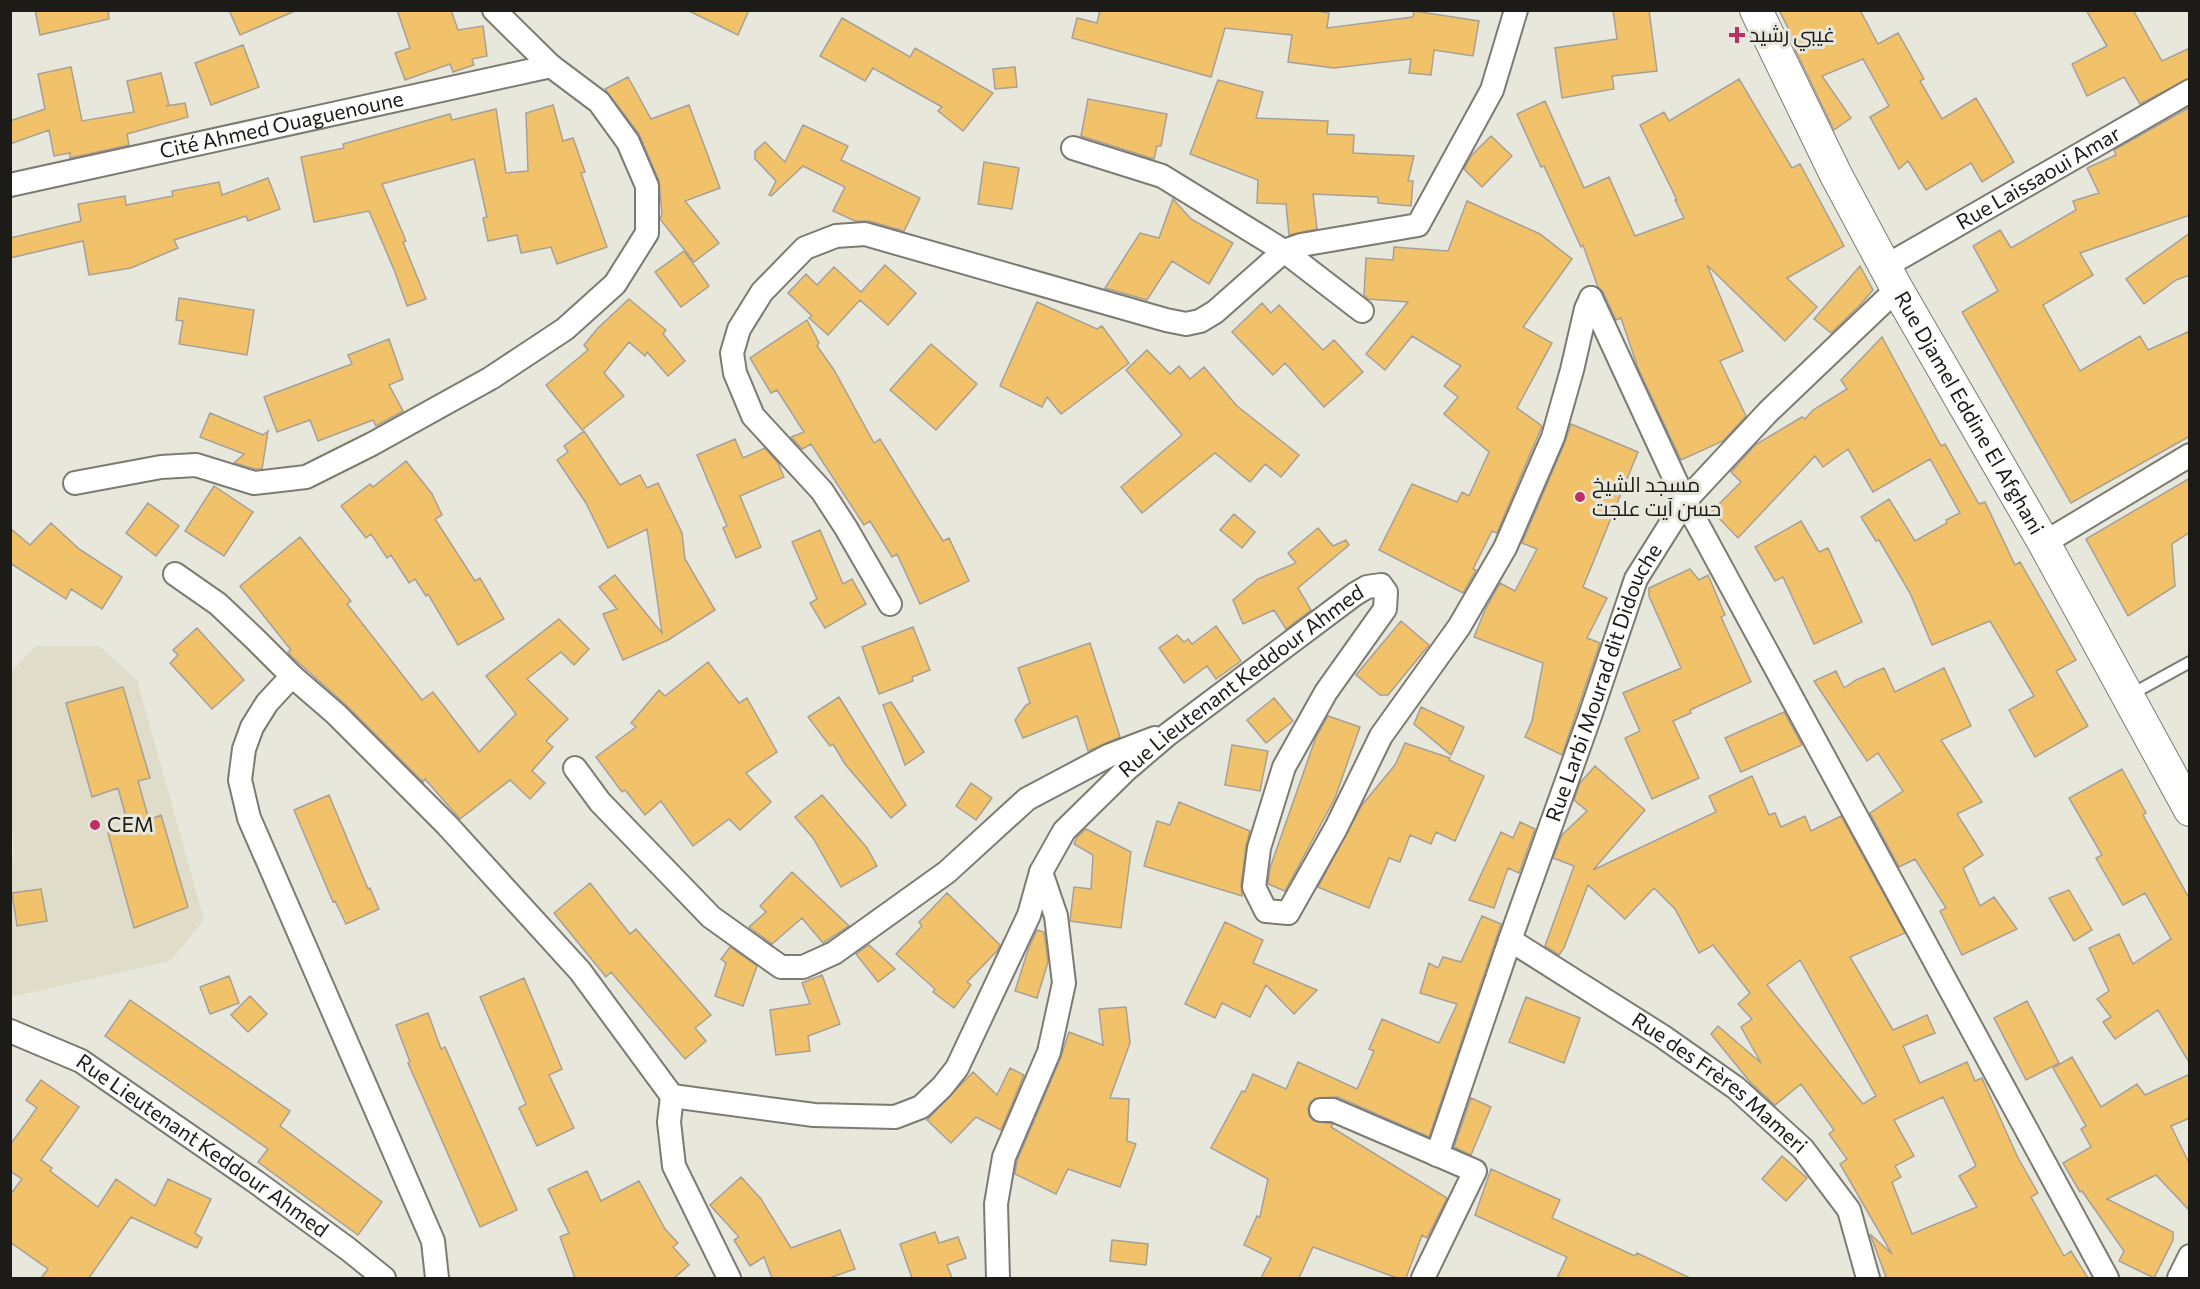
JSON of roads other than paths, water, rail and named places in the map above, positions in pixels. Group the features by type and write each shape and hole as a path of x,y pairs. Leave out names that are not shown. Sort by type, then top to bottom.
{"main road":[{"name":"Rue Djamel Eddine El Afghani","path":"1756,10 1836,175 1891,278 2043,543 2190,810"}],"street":[{"path":"75,483 161,467 196,465 254,483 306,477 372,444 491,378 565,329 615,284 647,233 647,186 628,142 599,102 550,66 494,10"},
{"path":"890,604 822,491 753,416 735,373 732,353 739,329 762,292 805,248 836,236 865,234 1166,320 1186,324 1200,321 1215,312 1284,251 1301,245 1418,225 1492,90 1516,10"},
{"name":"Cité Ahmed Ouaguenoune","path":"10,185 550,66"},
{"name":"Rue Laissaoui Amar","path":"1891,278 2190,91"},
{"path":"1073,148 1162,176 1284,251 1362,311"},
{"name":"Rue Larbi Mourad dit Didouche","path":"1437,1155 1636,579 1685,501 1891,278"},
{"name":"Rue Lieutenant Keddour Ahmed","path":"672,1096 814,1115 895,1117 921,1107 942,1087 957,1068 1029,915 1041,872 1064,831 1126,770 1173,731 1355,594 1367,587 1380,585 1386,592 1385,609 1326,692 1284,767 1259,848 1254,887 1266,911 1288,913 1336,828 1381,736 1459,627 1505,548 1553,437 1586,309 1591,298 1685,501"},
{"path":"2043,543 2190,455"},
{"path":"1685,501 2107,1278"},
{"path":"175,574 218,604 292,676 336,714 447,825 580,971 672,1096 669,1122 674,1166 729,1278"},
{"path":"292,676 267,703 252,727 244,749 240,780 249,818 433,1241 437,1278"},
{"path":"574,768 600,802 711,917 782,967 803,967 834,953 947,872 1027,799 1108,756 1173,731"},
{"path":"998,1278 996,1204 1004,1158 1049,1052 1064,983 1056,916 1041,872"},
{"name":"Rue des Frères Mameri","path":"1510,940 1662,1036 1736,1088 1803,1149 1849,1210 1868,1278"},
{"name":"Rue Lieutenant Keddour Ahmed","path":"10,1031 81,1060 256,1182 384,1278"},
{"path":"1321,1110 1333,1110 1475,1171 1423,1278"},
{"path":"2179,1278 2190,1256"}],"lane":[{"path":"2128,696 2190,662"}],"place":[{"name":"غيبي رشيد","path":"1737,35"},
{"name":"مسجد الشيخ حسن آيت علجت","path":"1580,497"},
{"name":"CEM","path":"95,825"}]}
